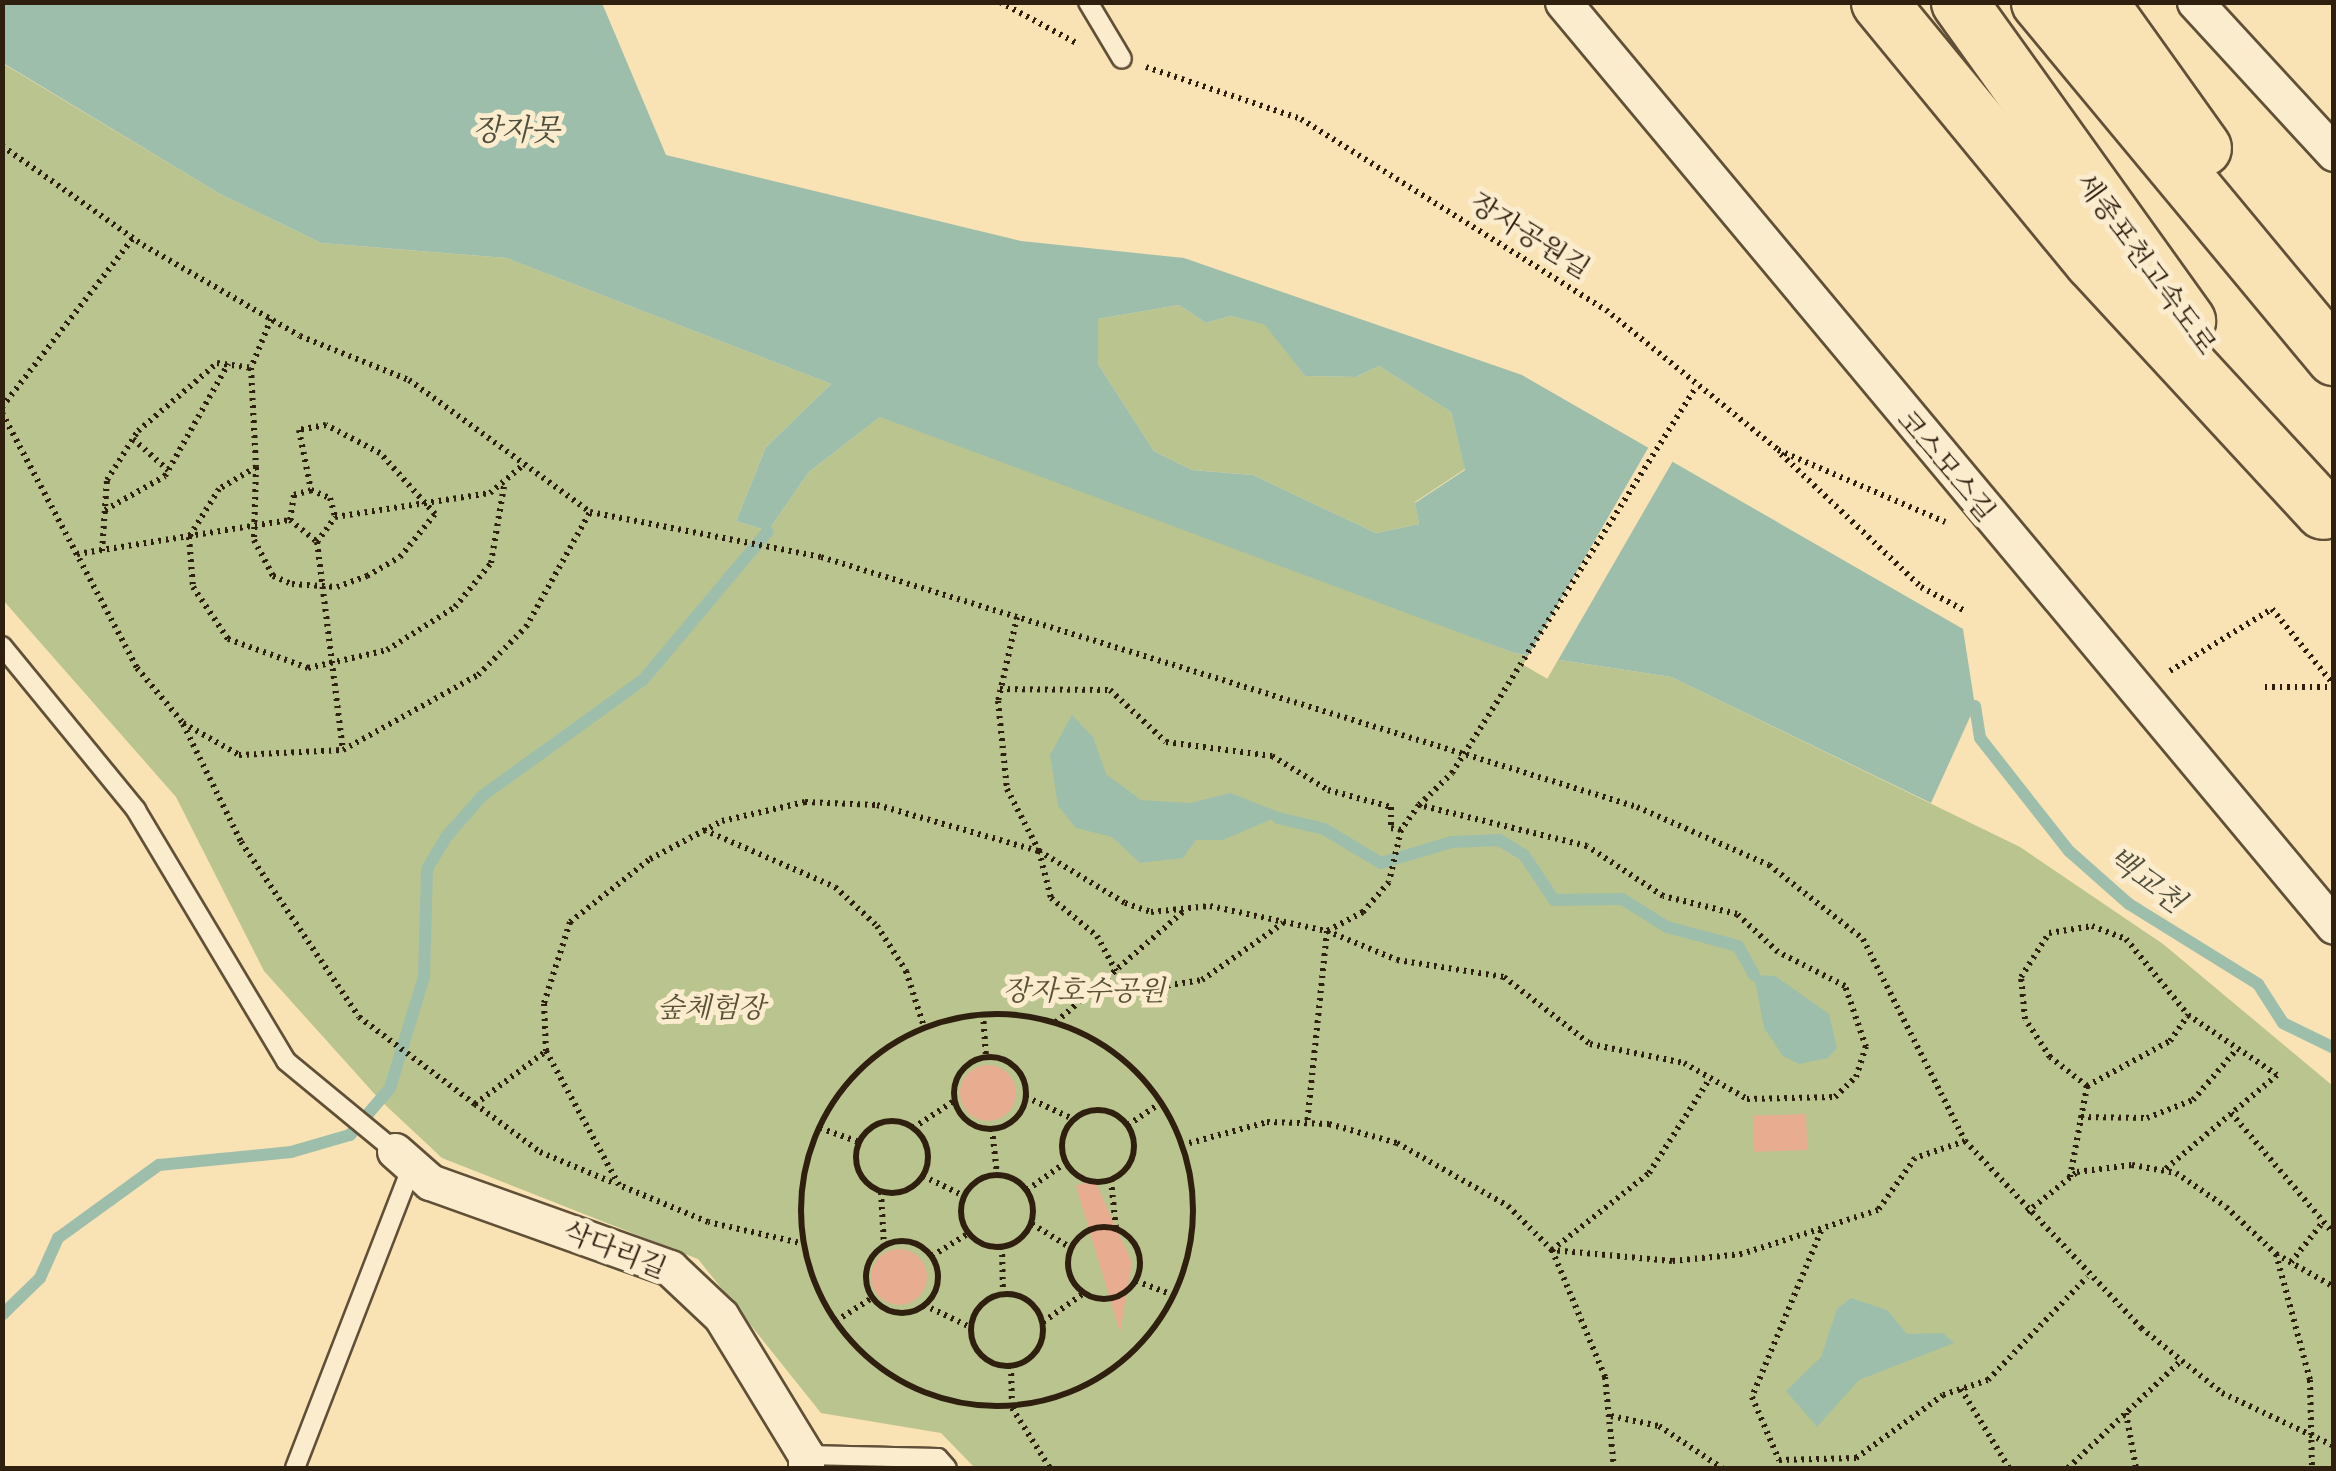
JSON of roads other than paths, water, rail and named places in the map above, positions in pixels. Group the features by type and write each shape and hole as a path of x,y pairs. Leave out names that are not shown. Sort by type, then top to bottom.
{"highway":[{"path":"1879,2 2092,261 2328,518"},
{"name":"세종포천고속도로","path":"1958,2 2328,518"},
{"path":"2040,2 2334,357"},
{"path":"2099,2 2334,322"}],"street":[{"name":"코스모스길","path":"1563,2 2012,546 2334,926"},
{"path":"2194,2 2334,153"},
{"name":"삭다리길","path":"403,1159 430,1182 670,1268 722,1316 806,1462"}],"lane":[{"path":"1088,2 1122,59"},
{"path":"2,646 136,810 286,1061 403,1159 295,1468"},
{"path":"806,1462 938,1458 948,1468"}],"water":[{"name":"장자못","path":"2,3 602,3 666,155 1021,241 1184,258 1522,375 1963,629 1975,706 1931,803 1671,677 1514,653 880,417 809,472 768,531 736,521 766,447 831,384 506,258 321,243 220,194 3,63","holes":["1179,305 1206,323 1231,316 1265,325 1305,376 1356,377 1379,366 1451,412 1465,470 1415,503 1419,524 1376,533 1253,475 1192,470 1154,451 1098,364 1098,319"]},
{"path":"1072,715 1093,737 1106,774 1141,800 1190,803 1230,793 1284,814 1223,840 1196,840 1183,858 1140,863 1112,837 1076,828 1058,806 1050,755"},
{"path":"1754,975 1775,976 1829,1014 1837,1048 1828,1058 1799,1064 1783,1056 1764,1028"},
{"path":"1851,1298 1887,1310 1907,1334 1943,1333 1954,1343 1859,1380 1817,1427 1786,1391 1821,1357 1837,1309"}],"waterway":[{"path":"2,1315 40,1278 58,1238 159,1165 291,1152 350,1135 390,1088 424,977 427,869 447,836 482,796 643,680 768,531"},
{"name":"백교천","path":"1975,706 1980,738 2069,851 2129,904 2258,984 2283,1023 2334,1048"},
{"path":"1278,818 1324,829 1381,863 1452,842 1499,840 1524,855 1554,900 1622,899 1667,927 1738,946 1754,975"}],"park label":[{"name":"장자호수공원","path":"1084,991"},
{"name":"숲체험장","path":"711,1008"}]}
